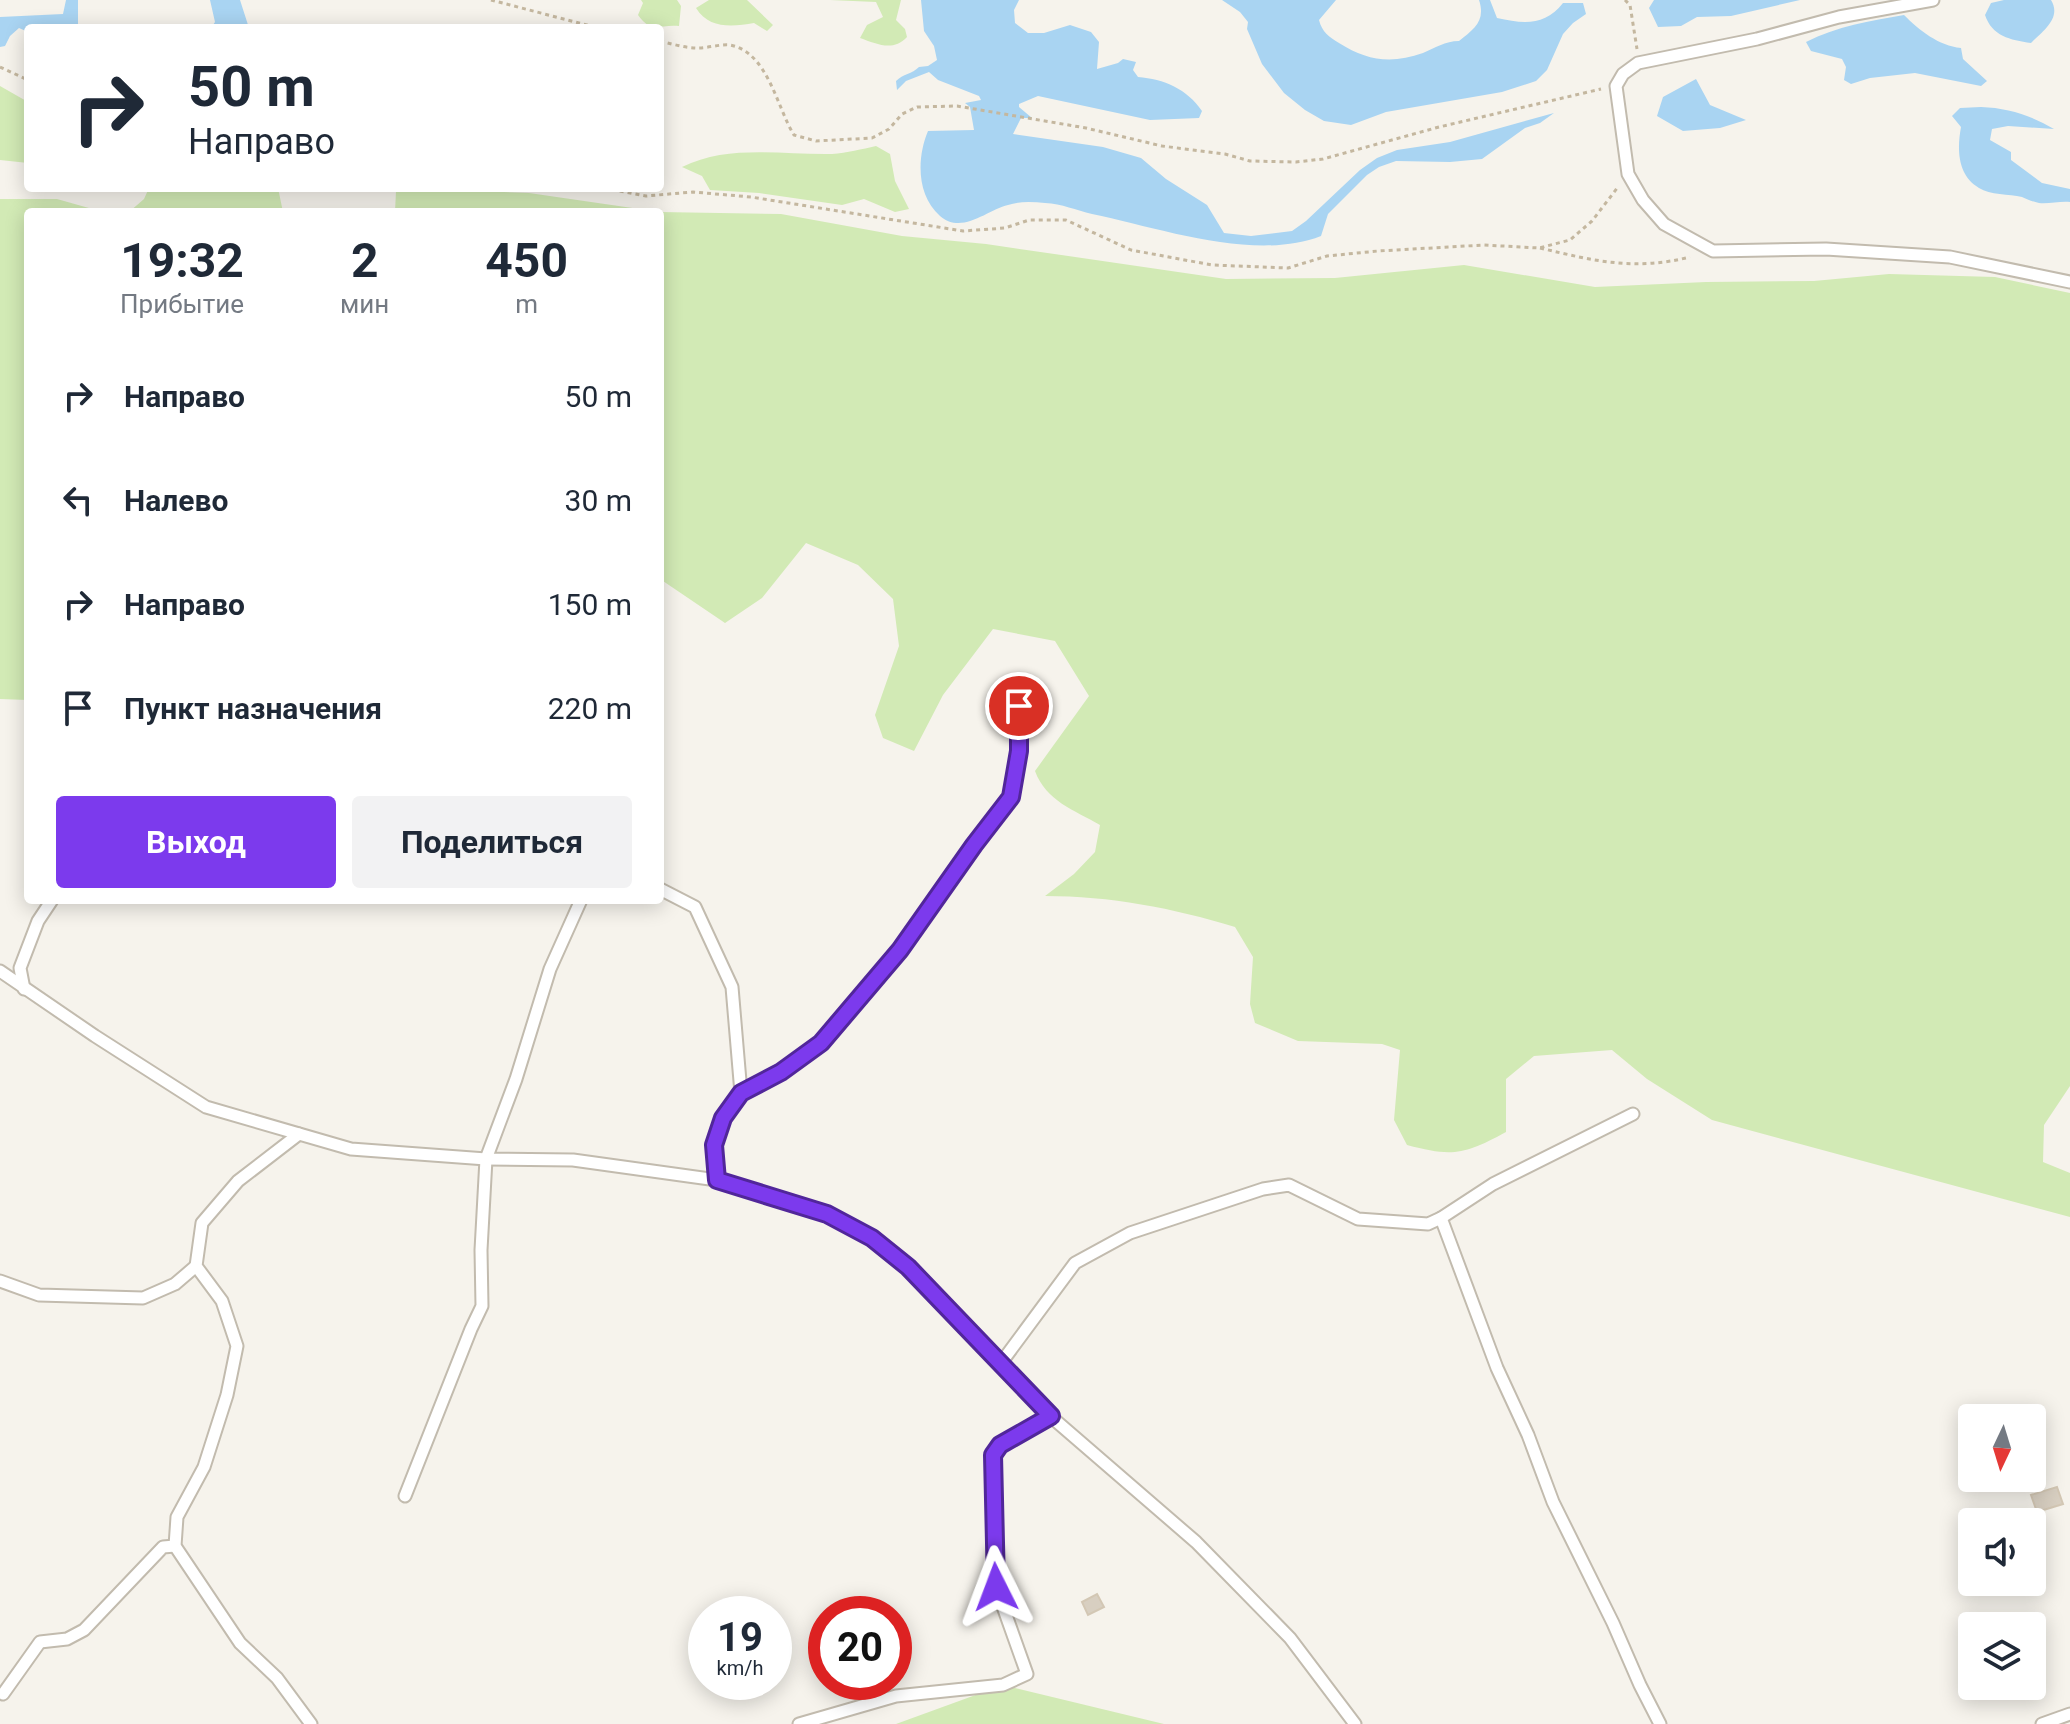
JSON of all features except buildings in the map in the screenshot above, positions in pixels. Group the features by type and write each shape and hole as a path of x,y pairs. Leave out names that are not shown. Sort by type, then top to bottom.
{"lane":[{"path":"1933,0 1839,17 1757,39 1638,63 1623,74 1616,86 1628,174 1643,200 1664,224 1713,251 1826,249 1950,257 2070,282"},
{"path":"717,1180 714,1145 723,1118 741,1093 781,1072 821,1043 900,950 1011,797 1019,751 1019,683"},
{"path":"664,891 695,907 732,987 741,1093"},
{"path":"24,989 20,968 38,921 49,904"},
{"path":"405,1496 482,1306 481,1250 486,1159 516,1079 550,969 579,904"},
{"path":"0,971 206,1107 351,1149 486,1159 573,1160 717,1180 827,1214 872,1238 908,1267 1051,1416 1196,1542 1290,1638 1355,1724"},
{"path":"1001,1363 1075,1263 1130,1233 1248,1194 1289,1185 1358,1219 1428,1224 1493,1184 1633,1114"},
{"path":"0,1281 39,1295 143,1298 175,1284 196,1266 202,1223 238,1181 299,1134"},
{"path":"1441,1218 1497,1368 1528,1435 1553,1502 1660,1724"},
{"path":"196,1266 222,1301 237,1346 227,1395 204,1467 177,1517 175,1546 240,1643 277,1678 311,1724"},
{"path":"799,1724 896,1696 1003,1685 1027,1674 996,1587 993,1455 1000,1445 1051,1416"},
{"path":"3,1694 40,1642 67,1639 84,1630 163,1547 175,1546"},
{"path":"2042,1724 2070,1714"}],"path":[{"path":"491,0 583,24"},
{"path":"1625,0 1630,5 1638,63"},
{"path":"664,42 697,48 730,45 745,53 759,64 794,135 816,141 872,138 889,129 902,114 917,107 957,106 1268,163 1323,159 1439,127 1616,86"},
{"path":"0,67 24,78"},
{"path":"1539,248 1570,240 1592,221 1628,174"},
{"path":"625,192 646,196 693,192 751,197 963,231 1005,228 1029,220 1066,220 1131,250 1242,268 1288,268 1327,256 1484,245 1539,248 1622,265 1663,264 1713,251"}],"green space":[{"path":"641,0 677,0 681,6 679,26 647,24 638,15 643,3"},
{"path":"709,0 747,0 773,25 767,31 754,23 729,26 714,23 696,8"},
{"path":"830,0 901,0 896,20 905,29 907,37 890,45 860,38 867,25 883,17 876,2"},
{"path":"0,86 24,100 24,163 0,160"},
{"path":"876,146 890,154 895,181 909,209 895,212 864,199 842,205 759,193 710,190 702,176 682,167 718,155 736,153 832,154"},
{"path":"147,192 279,192 282,208 134,208"},
{"path":"396,192 505,192 632,208 395,208"},
{"path":"0,199 57,199 89,208 24,208 24,700 0,699"},
{"path":"664,212 781,214 902,236 986,244 1226,279 1335,278 1464,265 1595,287 1814,281 1889,274 1995,277 2070,293 2070,1086 2044,1125 2043,1162 2070,1173 2070,1217 1712,1120 1647,1079 1612,1050 1534,1056 1506,1079 1506,1132 1479,1145 1447,1152 1407,1145 1394,1120 1400,1050 1382,1044 1298,1041 1255,1023 1250,1004 1253,957 1235,927 1141,904 1045,896 1074,874 1095,852 1100,825 1054,797 1035,771 1089,696 1055,641 993,629 943,695 914,751 883,738 875,715 899,646 893,599 858,565 806,543 762,598 725,623 664,582"},
{"path":"1003,1685 1164,1724 896,1724"}],"water":[{"path":"66,0 78,0 78,24 24,24 24,30 19,28 5,46 0,47 0,17 63,14"},
{"path":"210,0 240,0 248,24 214,24"},
{"path":"921,0 1019,0 1014,10 1015,23 1028,33 1044,33 1070,25 1091,32 1099,42 1097,69 1123,59 1136,62 1133,70 1138,77 1157,80 1182,91 1202,111 1199,118 1150,120 1038,96 1019,104 1032,118 1021,118 1013,134 1103,147 1141,158 1166,179 1207,205 1224,233 1251,236 1292,231 1377,158 1397,150 1450,142 1554,113 1540,123 1525,128 1482,159 1396,161 1379,167 1328,214 1321,236 1295,243 1267,246 1207,240 1036,202 1013,204 974,220 957,223 940,216 926,198 921,175 924,141 928,131 974,130 970,107 965,103 981,100 979,96 938,80 929,72 906,81 897,90 896,81 937,60 934,46 924,31"},
{"path":"1222,0 1336,0 1319,20 1326,34 1360,54 1380,59 1401,59 1459,41 1480,19 1479,0 1490,0 1497,18 1516,21 1533,21 1549,16 1563,3 1583,3 1586,14 1563,34 1547,70 1536,81 1502,92 1386,112 1351,125 1324,121 1284,93 1262,64 1247,29 1248,22 1240,12"},
{"path":"1654,0 1800,0 1731,16 1697,17 1681,26 1658,27 1649,8"},
{"path":"2051,0 2053,18 2031,43 2009,38 1992,28 1985,15 1991,3"},
{"path":"1904,15 1930,36 1961,48 1963,59 1987,81 1981,86 1915,73 1870,78 1851,84 1844,80 1846,67 1842,59 1811,51 1806,42 1842,28"},
{"path":"1696,79 1710,105 1746,120 1720,128 1683,131 1657,116 1663,97"},
{"path":"1981,107 2019,113 2054,129 2008,126 1992,129 1990,140 2011,152 2011,160 2042,183 2070,189 2070,202 2039,203 1989,192 1972,183 1960,161 1961,127 1952,116 1960,108"}],"route":[{"path":"996,1587 993,1455 1000,1445 1051,1416 908,1267 872,1238 827,1214 717,1180 714,1145 723,1118 741,1093 781,1072 821,1043 861,999 1011,797 1019,751 1019,706"}]}
